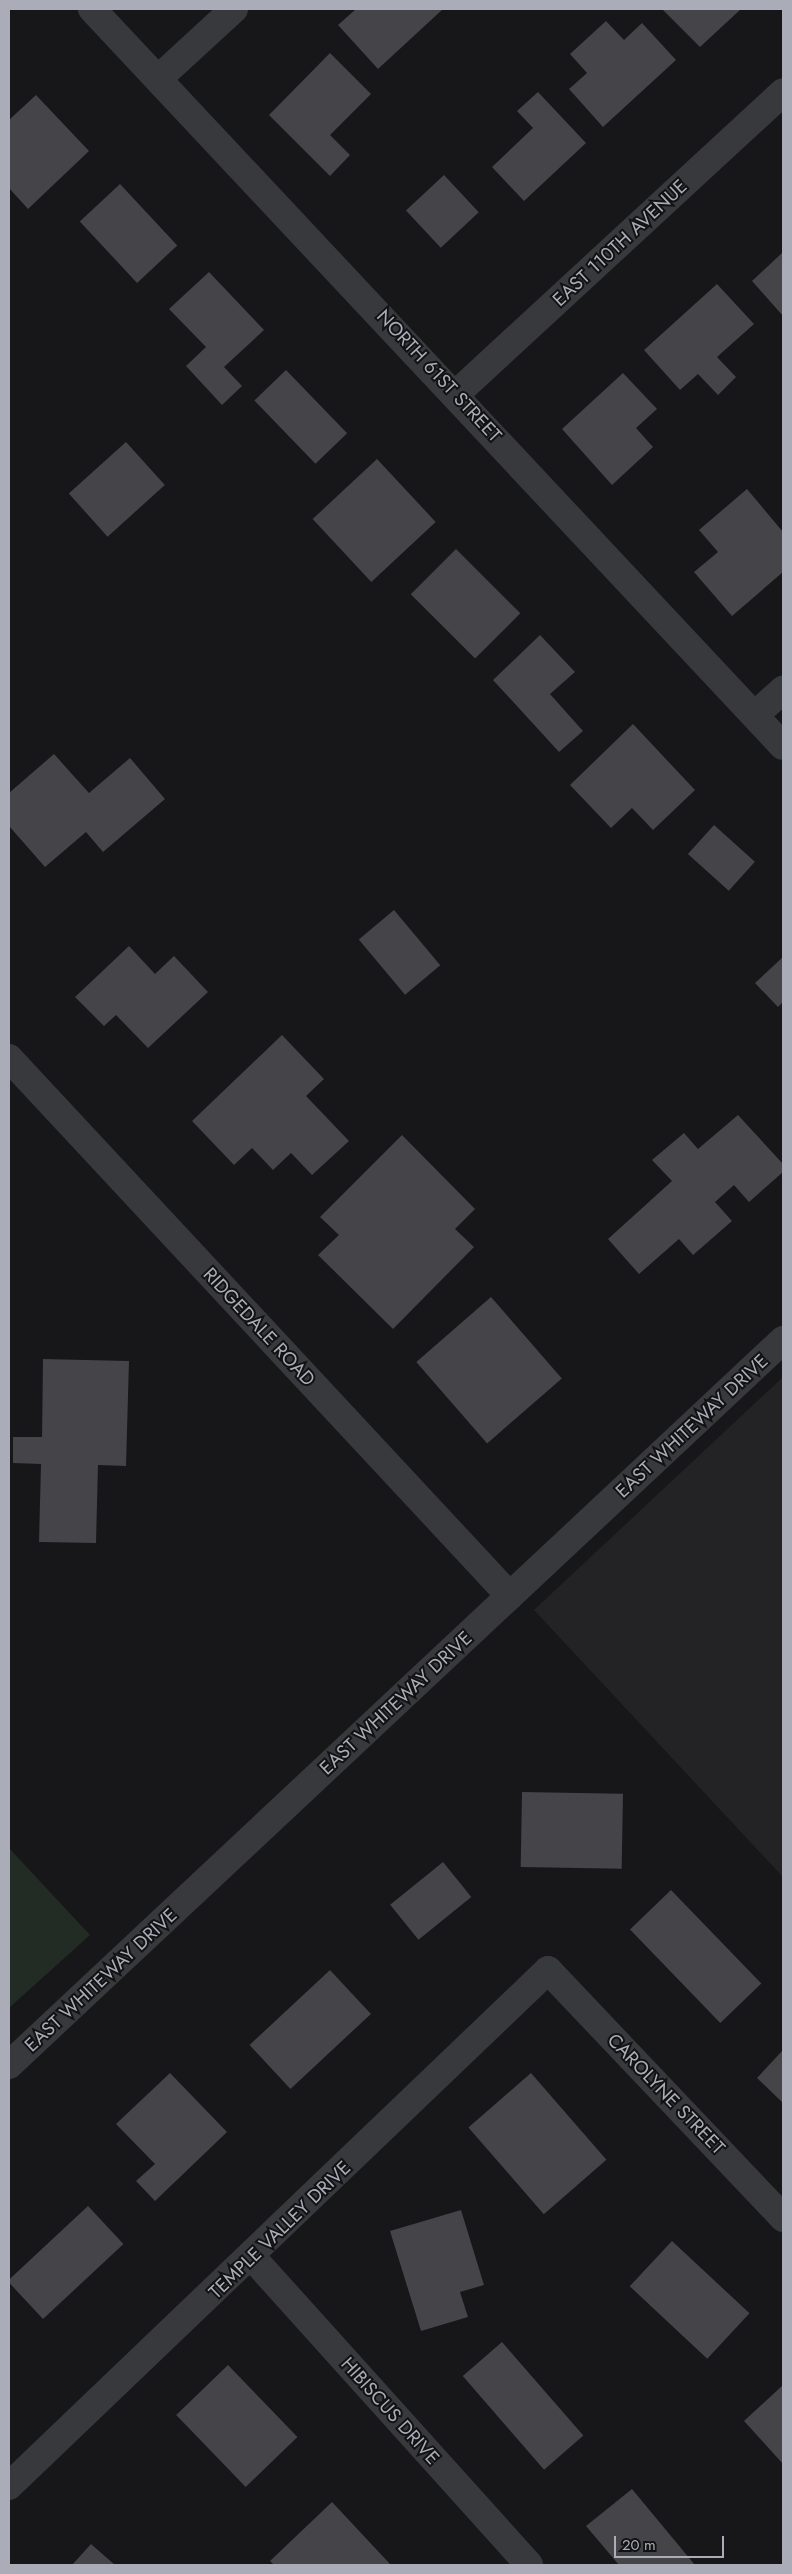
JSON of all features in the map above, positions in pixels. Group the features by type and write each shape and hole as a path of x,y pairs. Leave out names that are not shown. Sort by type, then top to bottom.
{"street":[{"name":"NORTH 61ST STREET","path":"92,9 456,394 783,746"},
{"path":"159,78 234,9"},
{"name":"EAST 110TH AVENUE","path":"456,394 783,92"},
{"path":"756,715 783,690"},
{"name":"RIDGEDALE ROAD","path":"9,1058 510,1596"},
{"name":"EAST WHITEWAY DRIVE","path":"9,2066 783,1340"},
{"name":"CAROLYNE STREET","path":"548,1970 783,2218"},
{"name":"TEMPLE VALLEY DRIVE","path":"9,2486 252,2257 548,1970"},
{"name":"HIBISCUS DRIVE","path":"252,2257 529,2565"}],"shaded area":[{"path":"783,1377 783,1877 534,1610"},
{"path":"9,1848 90,1935 9,2008"}],"building":[{"path":"356,9 443,9 378,69 338,25"},
{"path":"662,9 741,9 700,47"},
{"path":"606,21 624,40 642,23 676,60 603,127 569,89 587,73 570,54"},
{"path":"330,53 371,94 330,135 350,155 330,176 269,115"},
{"path":"538,92 586,143 524,201 492,167 533,128 517,111"},
{"path":"36,95 89,151 28,209 9,188 9,120"},
{"path":"444,175 479,212 441,248 406,210"},
{"path":"120,184 177,245 137,283 80,222"},
{"path":"783,252 783,316 752,281"},
{"path":"209,272 264,330 224,367 242,386 222,405 186,366 206,347 169,309"},
{"path":"717,284 754,324 717,357 736,377 718,395 698,374 680,390 644,350"},
{"path":"286,370 347,433 315,464 254,401"},
{"path":"623,373 657,409 636,428 653,447 612,485 562,429"},
{"path":"126,442 165,485 108,537 69,494"},
{"path":"377,459 436,522 371,582 313,519"},
{"path":"747,489 783,532 783,572 732,616 694,572 718,552 699,530"},
{"path":"456,549 520,613 475,659 411,594"},
{"path":"540,635 575,672 550,694 583,731 559,752 493,680"},
{"path":"633,724 695,790 653,830 632,808 611,828 570,785"},
{"path":"54,754 89,793 130,758 165,799 103,852 86,832 45,867 9,826 9,793"},
{"path":"714,825 755,862 729,891 688,854"},
{"path":"394,910 440,965 405,995 359,940"},
{"path":"129,946 155,974 174,956 208,992 148,1048 116,1015 104,1026 75,997"},
{"path":"783,957 783,1002 778,1007 755,983"},
{"path":"282,1035 324,1079 306,1096 349,1141 312,1175 291,1153 273,1170 252,1148 234,1165 192,1121"},
{"path":"738,1115 783,1164 783,1172 749,1202 734,1185 715,1202 732,1221 693,1255 679,1239 639,1274 608,1239 672,1181 652,1160 684,1133 698,1149"},
{"path":"402,1135 475,1209 455,1229 474,1247 393,1329 318,1255 339,1235 320,1217"},
{"path":"491,1297 562,1379 487,1443 416,1362"},
{"path":"43,1359 129,1361 126,1466 98,1465 96,1543 39,1542 41,1464 13,1463 13,1437 42,1437"},
{"path":"522,1792 623,1794 622,1869 521,1867"},
{"path":"443,1862 471,1897 418,1940 390,1905"},
{"path":"671,1890 761,1984 720,2023 630,1930"},
{"path":"330,1970 371,2014 290,2089 250,2045"},
{"path":"783,2050 783,2103 757,2078"},
{"path":"170,2073 227,2132 155,2201 136,2181 155,2164 116,2124"},
{"path":"531,2073 606,2160 544,2214 468,2127"},
{"path":"88,2206 123,2244 43,2319 9,2283 9,2280"},
{"path":"461,2210 484,2285 460,2292 468,2317 421,2331 390,2231"},
{"path":"672,2241 750,2313 707,2359 630,2286"},
{"path":"502,2342 583,2436 544,2470 463,2376"},
{"path":"228,2365 297,2437 246,2487 176,2415"},
{"path":"783,2385 783,2464 744,2421"},
{"path":"632,2489 695,2565 619,2565 586,2526"},
{"path":"332,2502 391,2565 274,2565 270,2561"},
{"path":"91,2544 115,2565 72,2565"}]}
